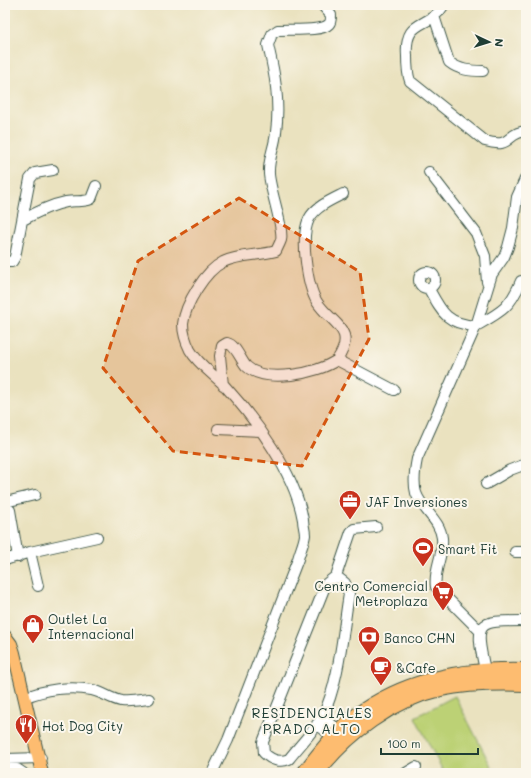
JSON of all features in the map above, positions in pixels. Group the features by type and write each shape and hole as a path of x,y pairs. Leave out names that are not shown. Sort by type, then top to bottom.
{"highway":[{"path":"304,773 336,734 349,722 384,698 413,684 453,674 485,670 512,676"},
{"path":"317,773 325,762 355,732 403,702 441,689 512,676"}],"main road":[{"path":"5,636 12,644 42,773"},
{"path":"34,736 42,751 46,773"},
{"path":"39,758 46,773"}],"street":[{"path":"212,773 228,740 298,559 305,535 301,508 292,484 261,431 223,385 191,351 184,334 184,318 190,302 210,271 223,262 248,255 262,255 276,251 282,239 281,226 276,212 269,174 270,155 276,133 277,87 268,44 269,39 275,31 278,30 319,29 328,26 331,15 322,5"},
{"path":"444,5 434,16 417,27 407,38 406,44 410,81 485,141 502,144 517,133 526,131"},
{"path":"434,16 449,62 454,67 464,70 483,71"},
{"path":"5,262 12,262 15,257 23,220 28,184 32,175 35,173 53,170"},
{"path":"429,172 476,233 485,256 488,284"},
{"path":"480,631 436,587 435,578 442,545 442,538 439,528 416,493 415,474 418,459 476,326 488,284 508,247 513,228 517,197 526,177"},
{"path":"23,220 32,215 67,202 79,202 91,199 96,186"},
{"path":"223,385 220,356 224,344 233,345 247,366 263,374 274,376 326,368 337,360 341,354 345,338 338,323 318,303 314,295 308,270 304,231 310,218 318,209 343,194"},
{"path":"429,289 438,308 445,316 455,322 476,326 508,306 514,298 520,281"},
{"path":"337,360 394,390"},
{"path":"218,429 261,431"},
{"path":"486,484 510,470 526,464"},
{"path":"18,556 8,506 35,495"},
{"path":"336,576 346,583 349,594 334,683 320,720 289,759 285,761 273,760 264,753 262,742 326,584 336,576 351,532 354,529 376,527"},
{"path":"5,560 30,552 97,537"},
{"path":"30,552 38,586"},
{"path":"515,552 526,552"},
{"path":"485,670 479,639 480,631 485,625 497,621 526,621"},
{"path":"24,698 37,693 56,689 82,689 93,690 122,701 150,699"},
{"path":"320,720 336,734"},
{"path":"5,759 39,758"},
{"path":"406,773 416,767"},
{"path":"5,769 17,769 23,773"}],"highlighted area":[{"path":"239,198 360,272 369,339 302,466 173,451 103,368 138,261"}],"green space":[{"path":"455,696 492,768 483,773 444,773 415,717"}],"place":[{"name":"JAF Inversiones","path":"350,520"},
{"name":"Smart Fit","path":"423,568"},
{"name":"Centro Comercial Metroplaza","path":"443,612"},
{"name":"Outlet La Internacional","path":"33,644"},
{"name":"Banco CHN","path":"369,656"},
{"name":"&Cafe","path":"381,686"},
{"name":"Hot Dog City","path":"26,744"}],"district":[{"name":"RESIDENCIALES PRADO ALTO","path":"312,720"}]}
